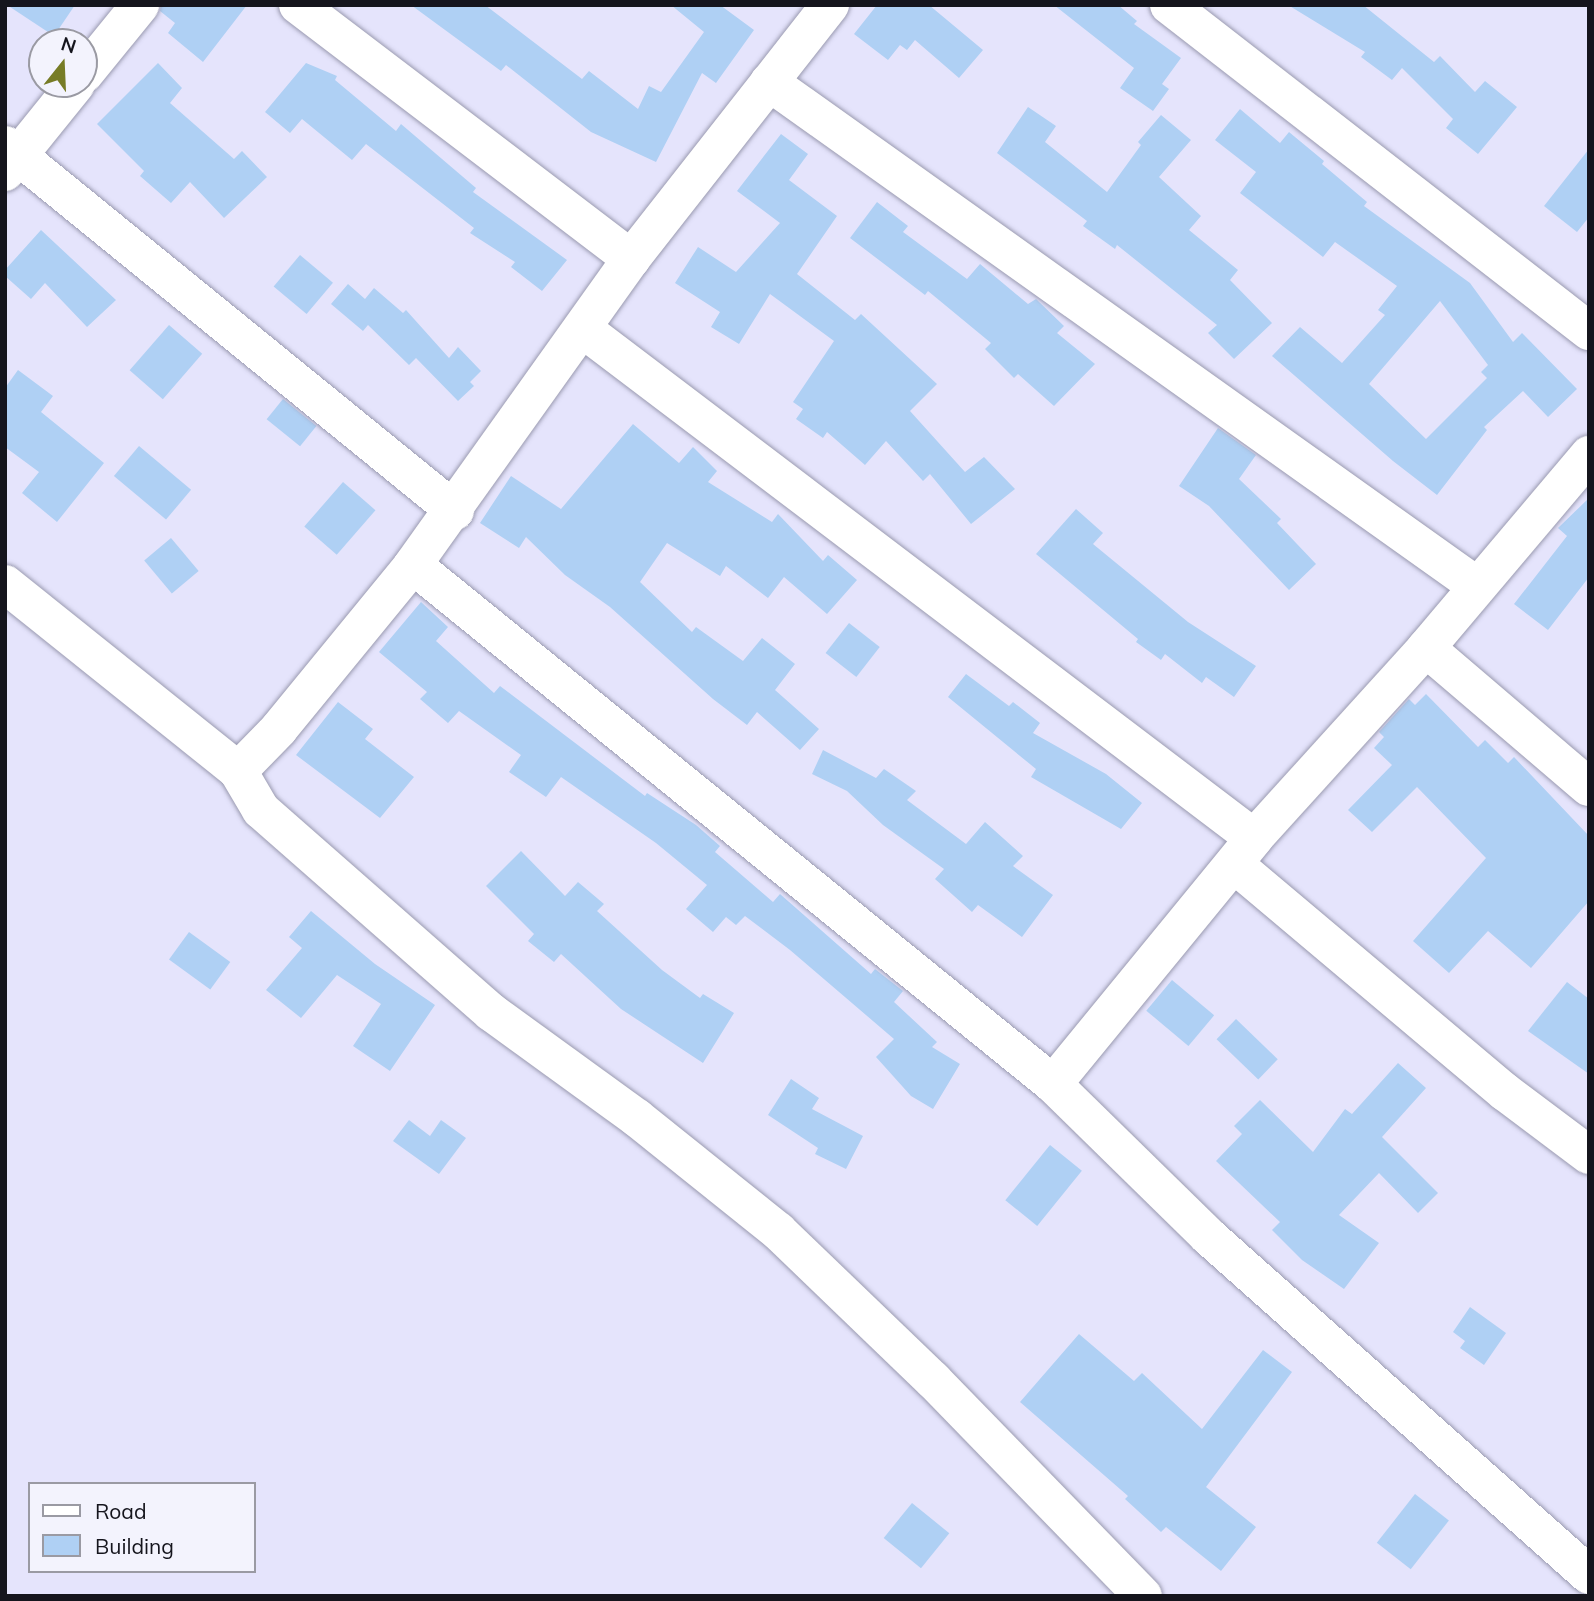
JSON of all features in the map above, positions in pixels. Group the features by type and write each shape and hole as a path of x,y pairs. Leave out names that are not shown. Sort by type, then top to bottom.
{"street":[{"path":"98,57 140,5"},
{"path":"298,5 631,259"},
{"path":"1170,5 1589,331"},
{"path":"238,771 279,729 454,511 631,259 769,82 815,11"},
{"path":"769,82 1477,586"},
{"path":"63,98 9,157 454,511"},
{"path":"583,329 1244,851 1505,1092 1589,1154"},
{"path":"1053,1084 1244,851 1426,648 1589,455"},
{"path":"413,565 1053,1084 1208,1236 1589,1575"},
{"path":"5,584 238,771 261,810 491,1012 637,1118 778,1231 933,1380 1143,1596"},
{"path":"1426,648 1589,788"}],"building":[{"path":"7,5 75,5 59,28 42,28"},
{"path":"161,5 247,5 203,62 168,33 175,23 160,11"},
{"path":"411,5 485,5 582,79 589,71 638,109 649,86 661,92 704,32 671,5 720,5 754,30 716,83 702,73 656,162 591,132 506,65 501,71"},
{"path":"877,5 929,5 983,50 959,78 915,40 907,50 900,45 888,60 854,34"},
{"path":"1054,5 1118,5 1137,21 1134,24 1181,58 1162,84 1169,89 1153,111 1120,88 1134,68"},
{"path":"1288,5 1363,5 1434,62 1440,56 1475,92 1485,81 1517,107 1478,154 1446,128 1453,119 1402,68 1392,80 1361,57 1365,52"},
{"path":"158,63 182,88 170,103 234,159 242,151 267,177 224,218 190,182 171,203 140,176 144,171 97,124"},
{"path":"306,63 337,76 335,80 396,131 401,124 476,188 473,192 567,260 542,291 511,267 515,262 470,233 474,228 366,144 352,160 302,119 290,133 265,112"},
{"path":"1028,107 1056,126 1045,142 1107,192 1141,145 1138,142 1161,115 1191,140 1159,177 1201,216 1189,230 1238,270 1230,280 1272,323 1234,359 1208,333 1217,325 1117,245 1115,249 1083,226 1087,221 997,153"},
{"path":"1240,109 1280,143 1289,132 1367,202 1364,206 1470,283 1513,342 1522,333 1577,389 1548,417 1523,391 1484,427 1487,430 1437,495 1393,461 1272,356 1300,327 1342,363 1385,315 1378,310 1397,286 1335,242 1323,257 1240,193 1256,172 1215,140","holes":["1440,301 1488,365 1481,372 1487,378 1426,439 1369,384"]},
{"path":"781,134 808,154 789,180 837,216 797,274 855,320 861,314 937,384 910,411 965,472 984,457 1015,489 971,524 930,474 923,481 886,441 865,465 827,432 823,438 796,419 803,409 793,402 834,341 770,294 739,344 711,327 720,312 675,283 698,247 736,272 780,223 737,191"},
{"path":"1589,149 1589,217 1577,232 1544,206"},
{"path":"877,202 908,226 903,232 967,279 980,264 1028,304 1036,299 1064,326 1057,333 1095,364 1054,406 1018,374 1014,378 985,349 991,343 928,291 925,295 850,238"},
{"path":"41,230 116,300 87,327 45,283 31,299 5,276 5,270"},
{"path":"300,255 333,283 307,314 274,286"},
{"path":"348,284 365,299 374,288 403,313 406,310 449,358 458,347 481,371 470,382 474,386 458,401 416,358 409,365 368,325 363,331 331,304"},
{"path":"169,325 202,354 163,399 130,370"},
{"path":"18,370 53,396 41,412 104,463 57,522 22,493 39,472 5,447 5,388"},
{"path":"283,399 316,426 300,446 267,419"},
{"path":"633,424 679,463 693,447 717,471 708,482 772,522 778,514 823,561 828,555 857,580 827,614 784,577 768,598 726,566 720,576 667,543 640,582 692,632 696,627 743,661 762,638 795,664 775,690 819,729 800,750 757,712 747,725 713,699 610,607 565,575 526,537 519,548 480,523 511,476 561,509"},
{"path":"1218,428 1256,455 1239,479 1281,519 1277,523 1316,564 1289,590 1209,506 1179,486"},
{"path":"139,446 191,490 166,520 114,476"},
{"path":"343,482 375,510 337,555 304,527"},
{"path":"1589,498 1589,577 1548,630 1514,604 1567,536 1558,528"},
{"path":"1076,509 1103,533 1093,544 1188,622 1256,666 1234,697 1206,677 1202,683 1165,654 1161,660 1136,642 1138,639 1036,554"},
{"path":"171,538 199,571 172,593 144,560"},
{"path":"421,602 448,627 436,641 494,693 500,686 645,796 647,793 696,825 720,846 715,852 773,902 780,894 871,974 875,969 903,991 894,1002 937,1042 932,1047 960,1064 933,1109 911,1096 876,1057 894,1039 790,950 745,916 736,925 726,917 713,932 686,909 707,885 656,843 561,777 546,797 509,772 521,755 459,711 448,723 420,699 427,692 379,652"},
{"path":"849,623 880,647 856,677 826,653"},
{"path":"966,674 1009,706 1013,702 1040,723 1033,733 1106,774 1142,803 1121,829 1031,777 1036,769 948,697"},
{"path":"1426,694 1478,747 1485,740 1508,763 1514,757 1589,836 1589,901 1531,968 1488,931 1449,973 1413,941 1486,858 1417,787 1372,832 1348,810 1392,765 1374,748 1384,737 1379,732 1409,699 1415,705"},
{"path":"338,702 373,729 365,739 414,777 380,818 296,755"},
{"path":"823,750 876,778 884,769 916,791 907,800 966,844 985,822 1023,856 1013,866 1053,895 1022,937 978,905 972,912 935,879 944,869 883,825 847,791 812,774"},
{"path":"521,851 565,896 578,882 604,904 597,911 662,970 700,998 703,994 734,1013 703,1063 621,1009 561,954 554,962 528,941 534,934 486,886"},
{"path":"311,911 375,964 435,1005 390,1071 353,1046 381,1004 337,975 301,1018 266,990 302,948 289,937"},
{"path":"189,932 230,962 210,989 169,960"},
{"path":"1172,980 1214,1015 1188,1046 1146,1011"},
{"path":"1567,982 1589,999 1589,1074 1528,1031"},
{"path":"1236,1019 1278,1059 1258,1079 1217,1039"},
{"path":"1398,1063 1426,1088 1382,1137 1438,1193 1418,1213 1379,1173 1339,1215 1379,1243 1344,1289 1302,1260 1272,1230 1280,1222 1216,1161 1242,1134 1234,1126 1260,1100 1313,1152 1345,1109 1352,1114"},
{"path":"791,1079 819,1098 812,1109 863,1136 846,1169 815,1154 818,1148 768,1115"},
{"path":"409,1120 430,1136 441,1120 466,1138 439,1174 393,1141"},
{"path":"1050,1145 1082,1171 1037,1226 1005,1200"},
{"path":"1470,1307 1506,1333 1484,1365 1460,1348 1465,1341 1453,1332"},
{"path":"1079,1334 1134,1381 1142,1373 1202,1429 1263,1350 1292,1372 1206,1487 1256,1527 1221,1571 1166,1527 1161,1532 1125,1499 1128,1496 1020,1402"},
{"path":"1415,1494 1449,1520 1411,1569 1377,1543"},
{"path":"912,1503 949,1533 921,1568 884,1538"}]}
